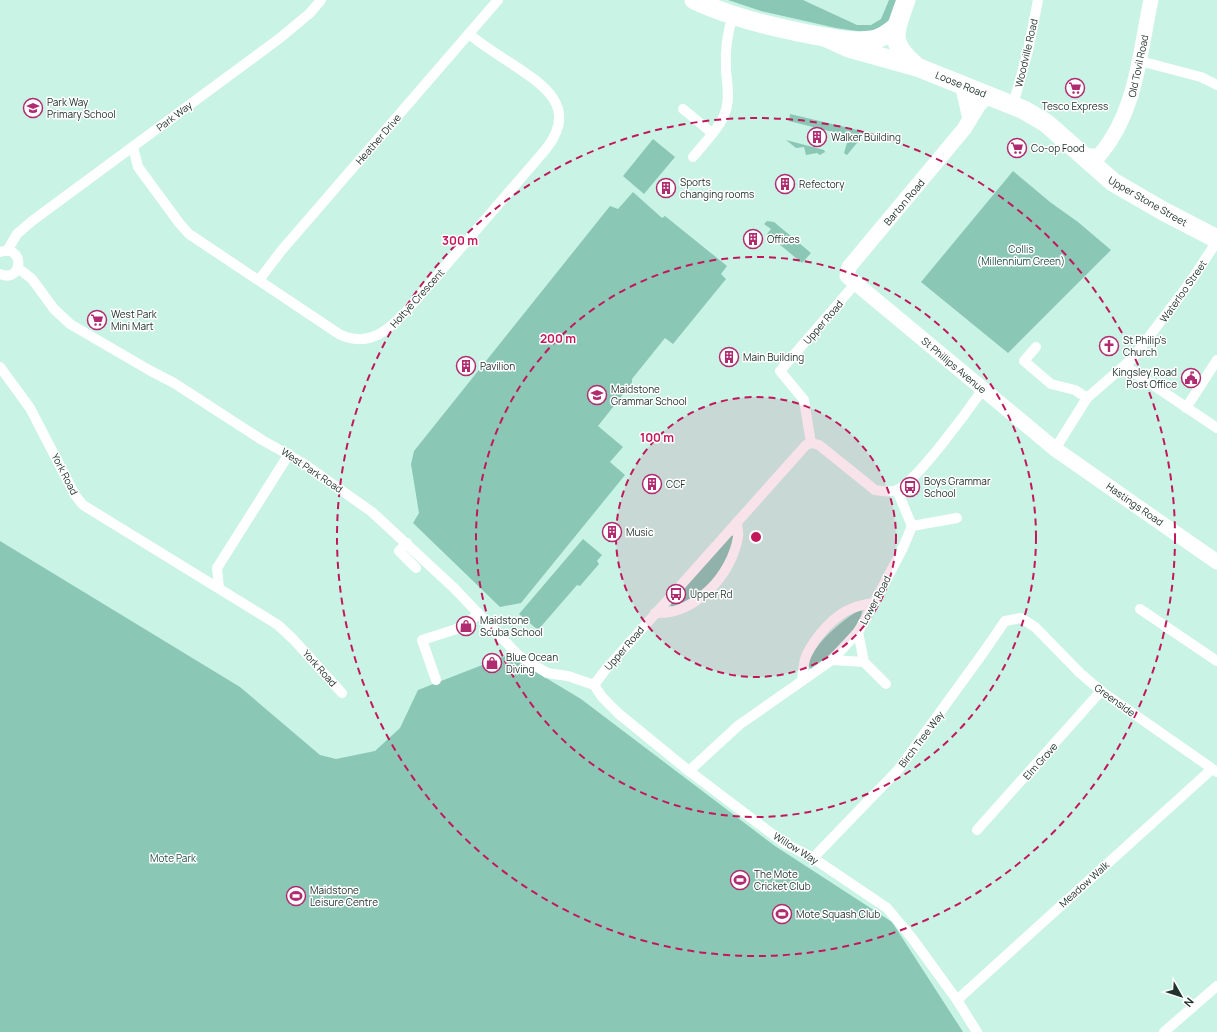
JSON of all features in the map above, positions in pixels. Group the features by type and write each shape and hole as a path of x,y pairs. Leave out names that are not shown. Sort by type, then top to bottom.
{"highway":[{"name":"Loose Road","path":"694,0 733,16 827,38 861,41 874,40 886,35 896,27"},
{"path":"906,0 896,27 895,36 899,48 917,66"},
{"name":"Loose Road","path":"827,38 849,48 917,66 1013,105 1046,123 1083,156"},
{"name":"Upper Stone Street","path":"1083,156 1113,182 1217,240"}],"street":[{"name":"Park Way","path":"3,251 23,228 298,24 321,0"},
{"name":"Heather Drive","path":"259,280 281,251 498,0"},
{"name":"Woodville Road","path":"1013,105 1028,51 1038,0"},
{"name":"Old Tovil Road","path":"1083,156 1099,156 1104,151 1129,105 1140,61 1151,0"},
{"path":"693,157 722,120 727,109 728,95 726,54 729,28 733,16"},
{"name":"Holtye Crescent","path":"133,147 138,167 185,230 344,336 364,339 379,335 398,320 546,149 555,136 559,113 554,99 538,81 469,34"},
{"path":"1140,61 1201,77 1217,85"},
{"path":"962,84 970,119"},
{"name":"Barton Road","path":"856,284 847,276 849,266 949,148 988,95"},
{"path":"682,109 712,133"},
{"path":"116,160 138,167"},
{"name":"Waterloo Street","path":"1054,448 1087,398 1125,366 1164,318 1217,240"},
{"path":"0,274 10,275 18,268 19,262 13,252 3,251"},
{"name":"West Park Road","path":"18,268 32,279 54,309 70,324 174,383 262,440 289,454 372,512 407,543 518,655 548,673 568,676 594,684"},
{"name":"St Phillips Avenue","path":"856,284 1054,448"},
{"name":"Upper Road","path":"594,684 798,452 806,445 811,443 804,400 780,371 856,284"},
{"path":"1036,347 1024,361 1051,384 1075,390 1087,398"},
{"path":"1186,408 1217,360"},
{"path":"1125,366 1217,428"},
{"name":"York Road","path":"0,367 30,408 73,491 83,506 200,576 285,631 342,693"},
{"path":"811,443 819,445 875,490 897,490 911,479 920,469 966,413 983,389"},
{"name":"Hastings Road","path":"1054,448 1217,562"},
{"path":"219,588 217,568 289,454"},
{"path":"897,490 912,526 957,518"},
{"path":"655,613 666,614 694,602 707,592 720,578 732,560 739,536 737,522"},
{"name":"Lower Road","path":"689,771 740,726 832,660 858,632 912,526"},
{"path":"407,543 398,551 416,568"},
{"path":"200,576 205,572 217,568"},
{"path":"802,681 803,667 807,654 822,632 845,612 852,608 874,603"},
{"path":"1140,609 1217,661"},
{"path":"436,680 422,640 466,626 478,613"},
{"name":"Greenside","path":"1021,618 1035,627 1080,673 1101,691 1214,770"},
{"name":"Birch Tree Way","path":"813,858 898,770 979,660 1005,621 1021,618"},
{"path":"858,632 864,662 886,684"},
{"path":"832,660 864,662"},
{"name":"Willow Way","path":"594,684 606,702 619,714 689,771 784,843 813,858 887,908 912,938 957,1000 977,1032"},
{"name":"Elm Grove","path":"977,830 1101,691"},
{"name":"Meadow Walk","path":"957,1000 1214,770"},
{"path":"1164,1032 1217,986"}],"green space":[{"path":"728,0 803,0 857,25 871,25 881,19 889,0 898,0 890,19 884,25 874,30 864,32 836,28 761,11"},
{"path":"790,114 866,132 847,155 844,153 849,136 789,121"},
{"path":"653,139 675,157 644,194 623,176"},
{"path":"786,140 824,150 825,152 820,155 817,153 806,155 804,147 796,148"},
{"name":"Collis (Millennium Green)","path":"1013,171 1111,250 1008,353 921,282"},
{"path":"633,192 662,218 665,216 727,266 721,274 726,279 673,344 665,338 632,379 632,383 598,426 623,447 610,462 625,475 521,603 500,607 413,523 419,513 411,464 414,451 610,206 618,209"},
{"path":"767,221 774,222 811,253 802,263 767,234 771,229 764,224"},
{"path":"730,536 734,536 727,561 723,569 711,583 689,599 673,607 670,605 681,593 679,591"},
{"path":"583,539 602,555 597,561 599,564 580,586 577,585 538,630 519,614"},
{"name":"Mote Park","path":"0,541 240,687 320,755 336,759 375,751 400,728 418,690 508,655 581,699 775,846 892,922 963,1032 0,1032"},
{"path":"862,610 861,617 850,634 812,669 809,668 809,661 819,644 836,627"}],"place":[{"name":"Tesco Express","path":"1075,88"},
{"name":"Park Way Primary School","path":"33,108"},
{"name":"Walker Building","path":"817,137"},
{"name":"Co-op Food","path":"1017,148"},
{"name":"Refectory","path":"785,184"},
{"name":"Sports changing rooms","path":"666,188"},
{"name":"Offices","path":"753,239"},
{"name":"West Park Mini Mart","path":"97,320"},
{"name":"St Philip's Church","path":"1109,346"},
{"name":"Main Building","path":"729,357"},
{"name":"Pavilion","path":"466,366"},
{"name":"Kingsley Road Post Office","path":"1191,378"},
{"name":"Maidstone Grammar School","path":"597,395"},
{"name":"CCF","path":"652,484"},
{"name":"Boys Grammar School","path":"910,487"},
{"name":"Music","path":"612,532"},
{"name":"Upper Rd","path":"676,594"},
{"name":"Maidstone Scuba School","path":"466,626"},
{"name":"Blue Ocean Diving","path":"492,663"},
{"name":"The Mote Cricket Club","path":"740,880"},
{"name":"Maidstone Leisure Centre","path":"296,896"},
{"name":"Mote Squash Club","path":"782,914"}]}
